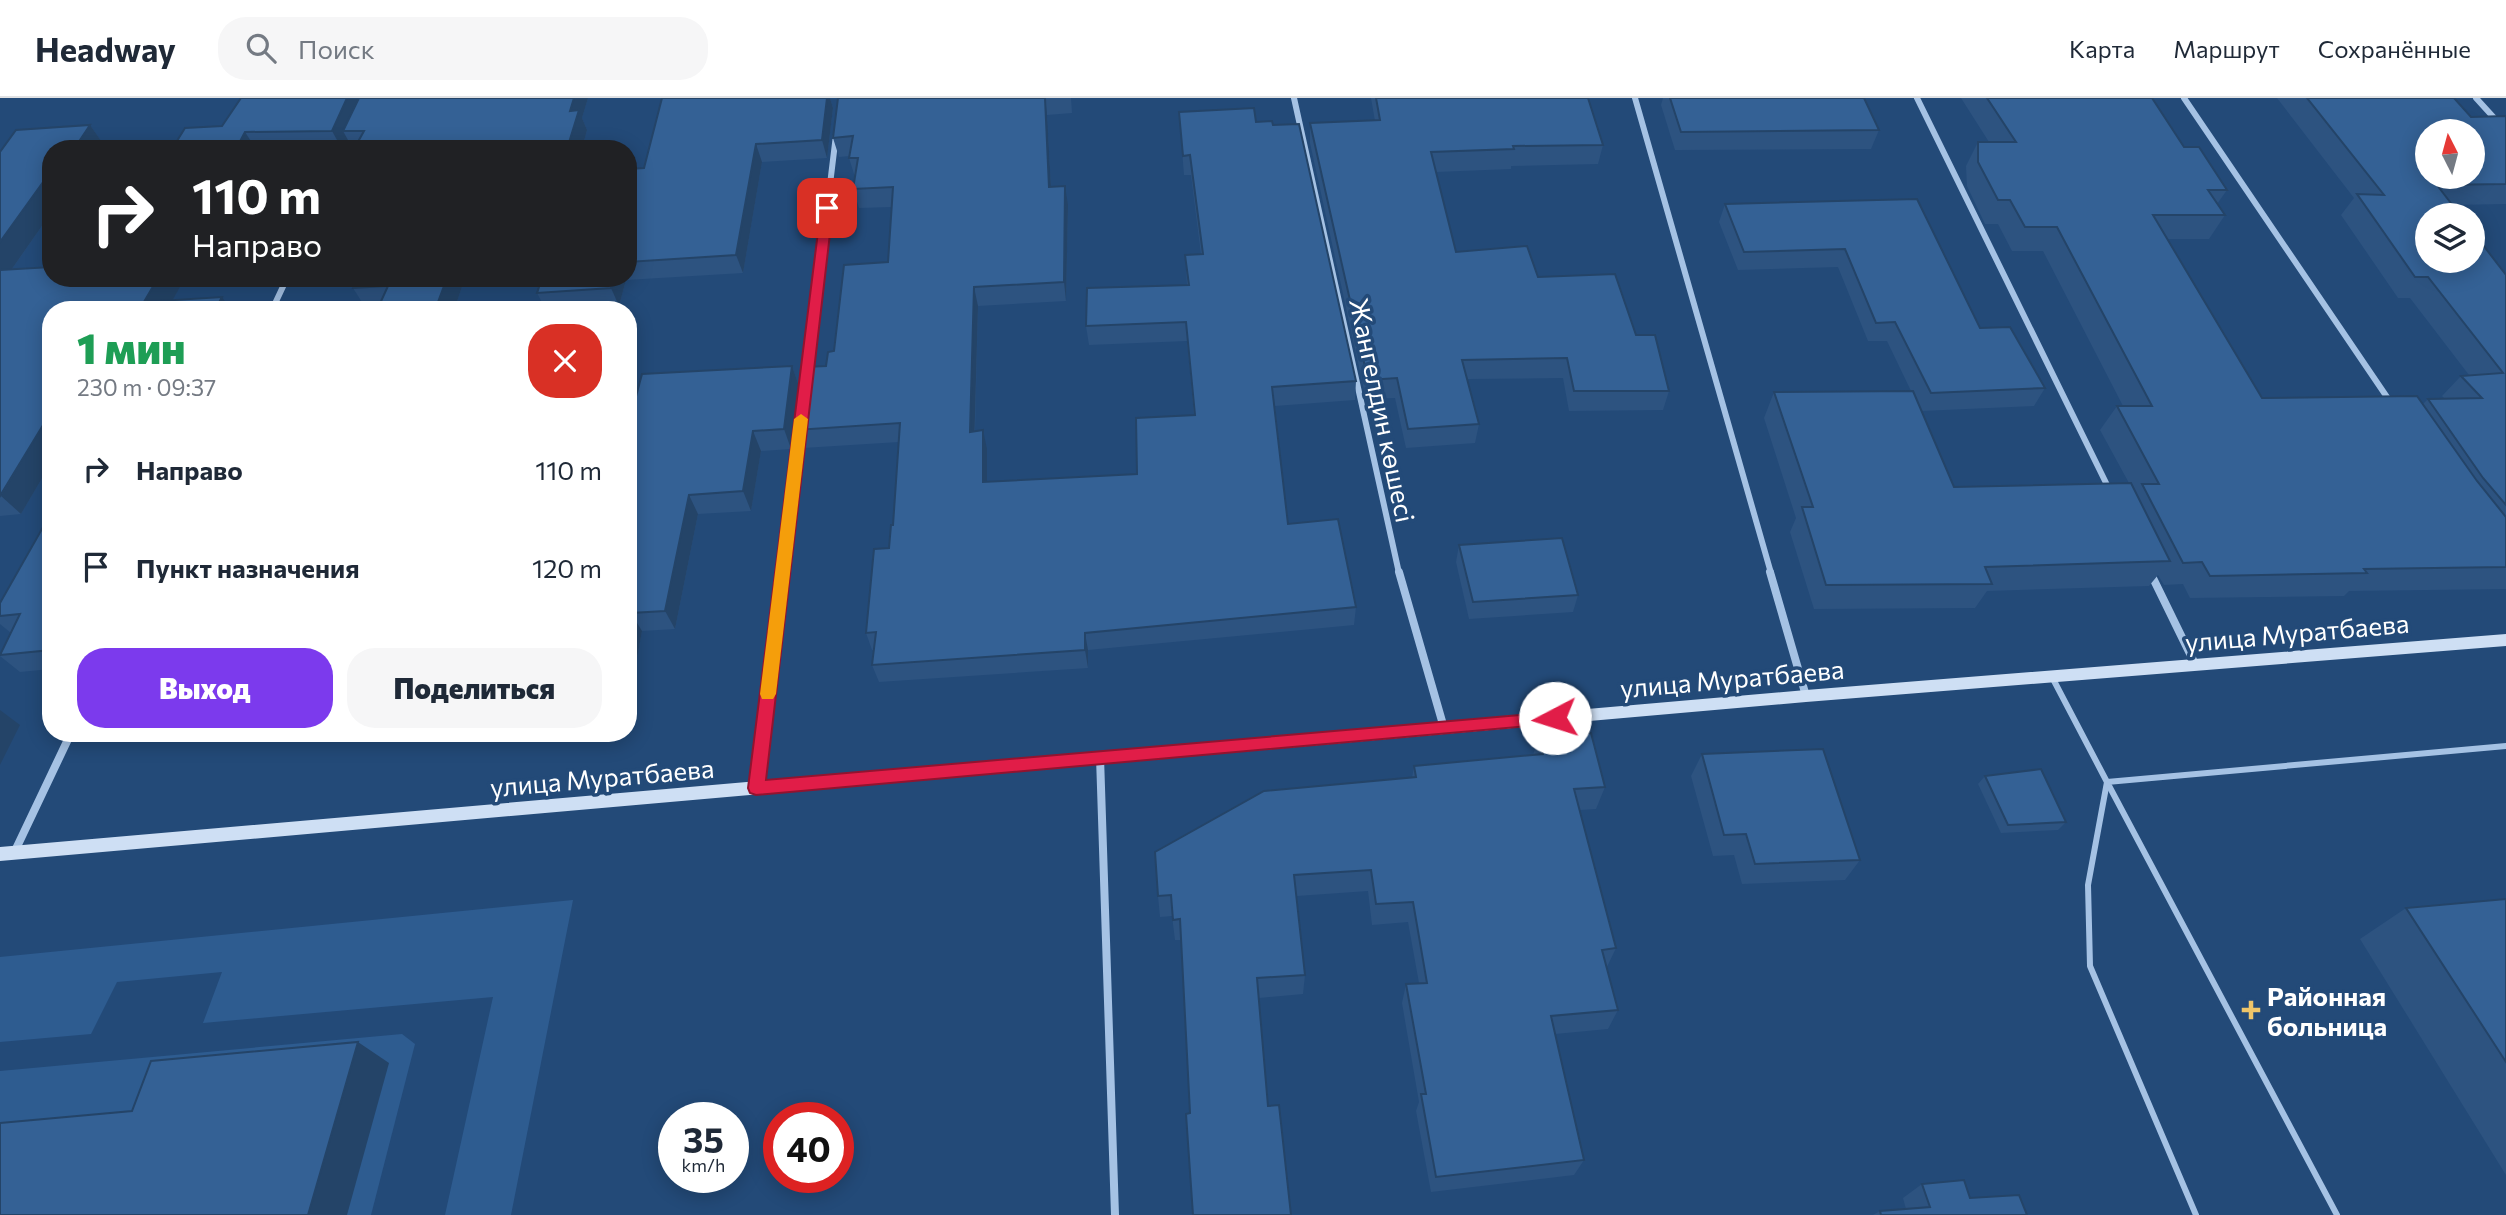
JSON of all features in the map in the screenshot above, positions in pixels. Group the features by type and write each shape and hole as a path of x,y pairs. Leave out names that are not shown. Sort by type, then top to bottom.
{"street":[{"name":"Жангелдин көшесі","path":"1294,98 1397,565 1444,728"},
{"path":"1635,98 1806,696"},
{"path":"1917,98 2116,504"},
{"path":"2184,98 2395,409"},
{"path":"2476,98 2506,131"},
{"path":"805,388 837,126"},
{"path":"756,788 802,415"},
{"path":"2147,566 2195,664"},
{"name":"улица Муратбаева","path":"7,854 1806,696 2506,640"},
{"path":"7,854 66,742"},
{"path":"1100,757 1115,1215"}],"lane":[{"path":"2052,677 2337,1215"},
{"path":"2107,782 2506,746"},
{"path":"2107,782 2088,885 2091,966 2196,1215"}],"shaded area":[{"path":"573,900 511,1215 445,1215 493,997 203,1023 222,972 117,982 91,1034 0,1042 0,957"},
{"path":"402,1034 415,1044 371,1215 93,1215 0,1146 0,1071"}],"building":[{"path":"241,98 347,98 332,131 245,132 241,140 178,140 185,128 222,126"},
{"path":"359,98 574,98 570,111 579,110 570,140 359,140 364,131 343,131"},
{"path":"662,98 827,98 822,140 756,144 736,255 637,261 637,168 644,168"},
{"path":"838,98 1045,98 1049,187 1065,186 1064,282 974,287 970,432 983,430 983,482 1137,474 1136,418 1195,415 1186,322 1086,326 1087,288 1189,285 1185,255 1203,254 1190,155 1183,156 1179,112 1254,108 1256,122 1272,121 1273,125 1299,124 1356,381 1272,387 1288,524 1338,519 1356,607 1085,633 1085,650 872,665 876,632 866,633 874,549 889,548 900,423 796,430 804,367 826,366 828,352 834,351 844,265 888,262 893,187 853,189 858,158 849,158 853,136 833,138"},
{"path":"1376,98 1588,98 1603,145 1513,146 1514,149 1431,152 1456,252 1527,246 1538,277 1615,274 1636,335 1655,335 1669,391 1574,391 1567,358 1462,360 1479,424 1408,429 1397,378 1368,380 1310,123 1380,120"},
{"path":"1670,98 1864,98 1879,130 1681,132"},
{"path":"1987,98 2152,98 2184,147 2199,147 2227,190 2208,190 2225,215 2153,215 2262,398 2417,396 2506,517 2506,567 2364,569 2367,573 2210,576 2202,562 2183,563 2142,484 2159,484 2117,406 2152,406 2057,227 2025,227 2010,200 1998,200 1978,162 1978,142 2016,142"},
{"path":"2307,98 2454,98 2471,117 2506,116 2506,184 2485,184 2485,119 2415,119 2415,189 2440,189 2451,203 2415,203 2415,273 2485,273 2485,248 2506,275 2506,505 2483,478 2428,399 2482,398 2461,376 2503,373 2428,277 2415,277 2357,194 2384,195"},
{"path":"90,125 80,140 42,140 42,184 0,242 0,152 16,130"},
{"path":"1917,199 1980,328 2010,327 2045,388 1931,393 1895,322 1876,323 1845,249 1744,252 1725,204"},
{"path":"42,268 42,287 153,287 145,301 42,301 42,427 0,496 0,270"},
{"path":"388,287 444,287 438,301 381,301"},
{"path":"539,287 611,287 611,288 537,293"},
{"path":"222,297 220,301 160,301"},
{"path":"792,366 784,429 753,431 743,491 689,495 665,611 637,613 637,393 642,374"},
{"path":"1913,391 1954,487 2131,483 2170,561 1985,567 1992,584 1826,585 1802,507 1813,507 1774,392"},
{"path":"42,529 42,651 0,655 20,614 0,616 0,603"},
{"path":"1562,538 1578,595 1473,602 1459,545"},
{"path":"1591,733 1605,787 1574,789 1616,948 1602,950 1618,1010 1551,1016 1584,1160 1436,1177 1421,1094 1426,1094 1406,984 1427,983 1413,902 1376,904 1371,870 1294,875 1305,975 1257,978 1268,1106 1279,1105 1291,1215 1193,1215 1186,1114 1190,1113 1180,919 1173,920 1171,895 1158,896 1155,852 1264,791 1416,777 1414,766 1543,754 1539,736"},
{"path":"1823,749 1860,860 1755,864 1746,834 1724,835 1702,754"},
{"path":"2041,769 2066,822 2008,825 1985,776"},
{"path":"2506,899 2506,1062 2406,908"},
{"path":"358,1042 308,1215 0,1215 0,1123 132,1111 151,1061"},
{"path":"1964,1180 1970,1198 2019,1195 2027,1215 1881,1215 1880,1211 1930,1207 1922,1184"}],"slow traffic":[{"path":"768,694 801,419"}],"place":[{"name":"Районная больница","path":"2251,1010"}],"route":[{"path":"827,208 756,788 1555,718"}]}
